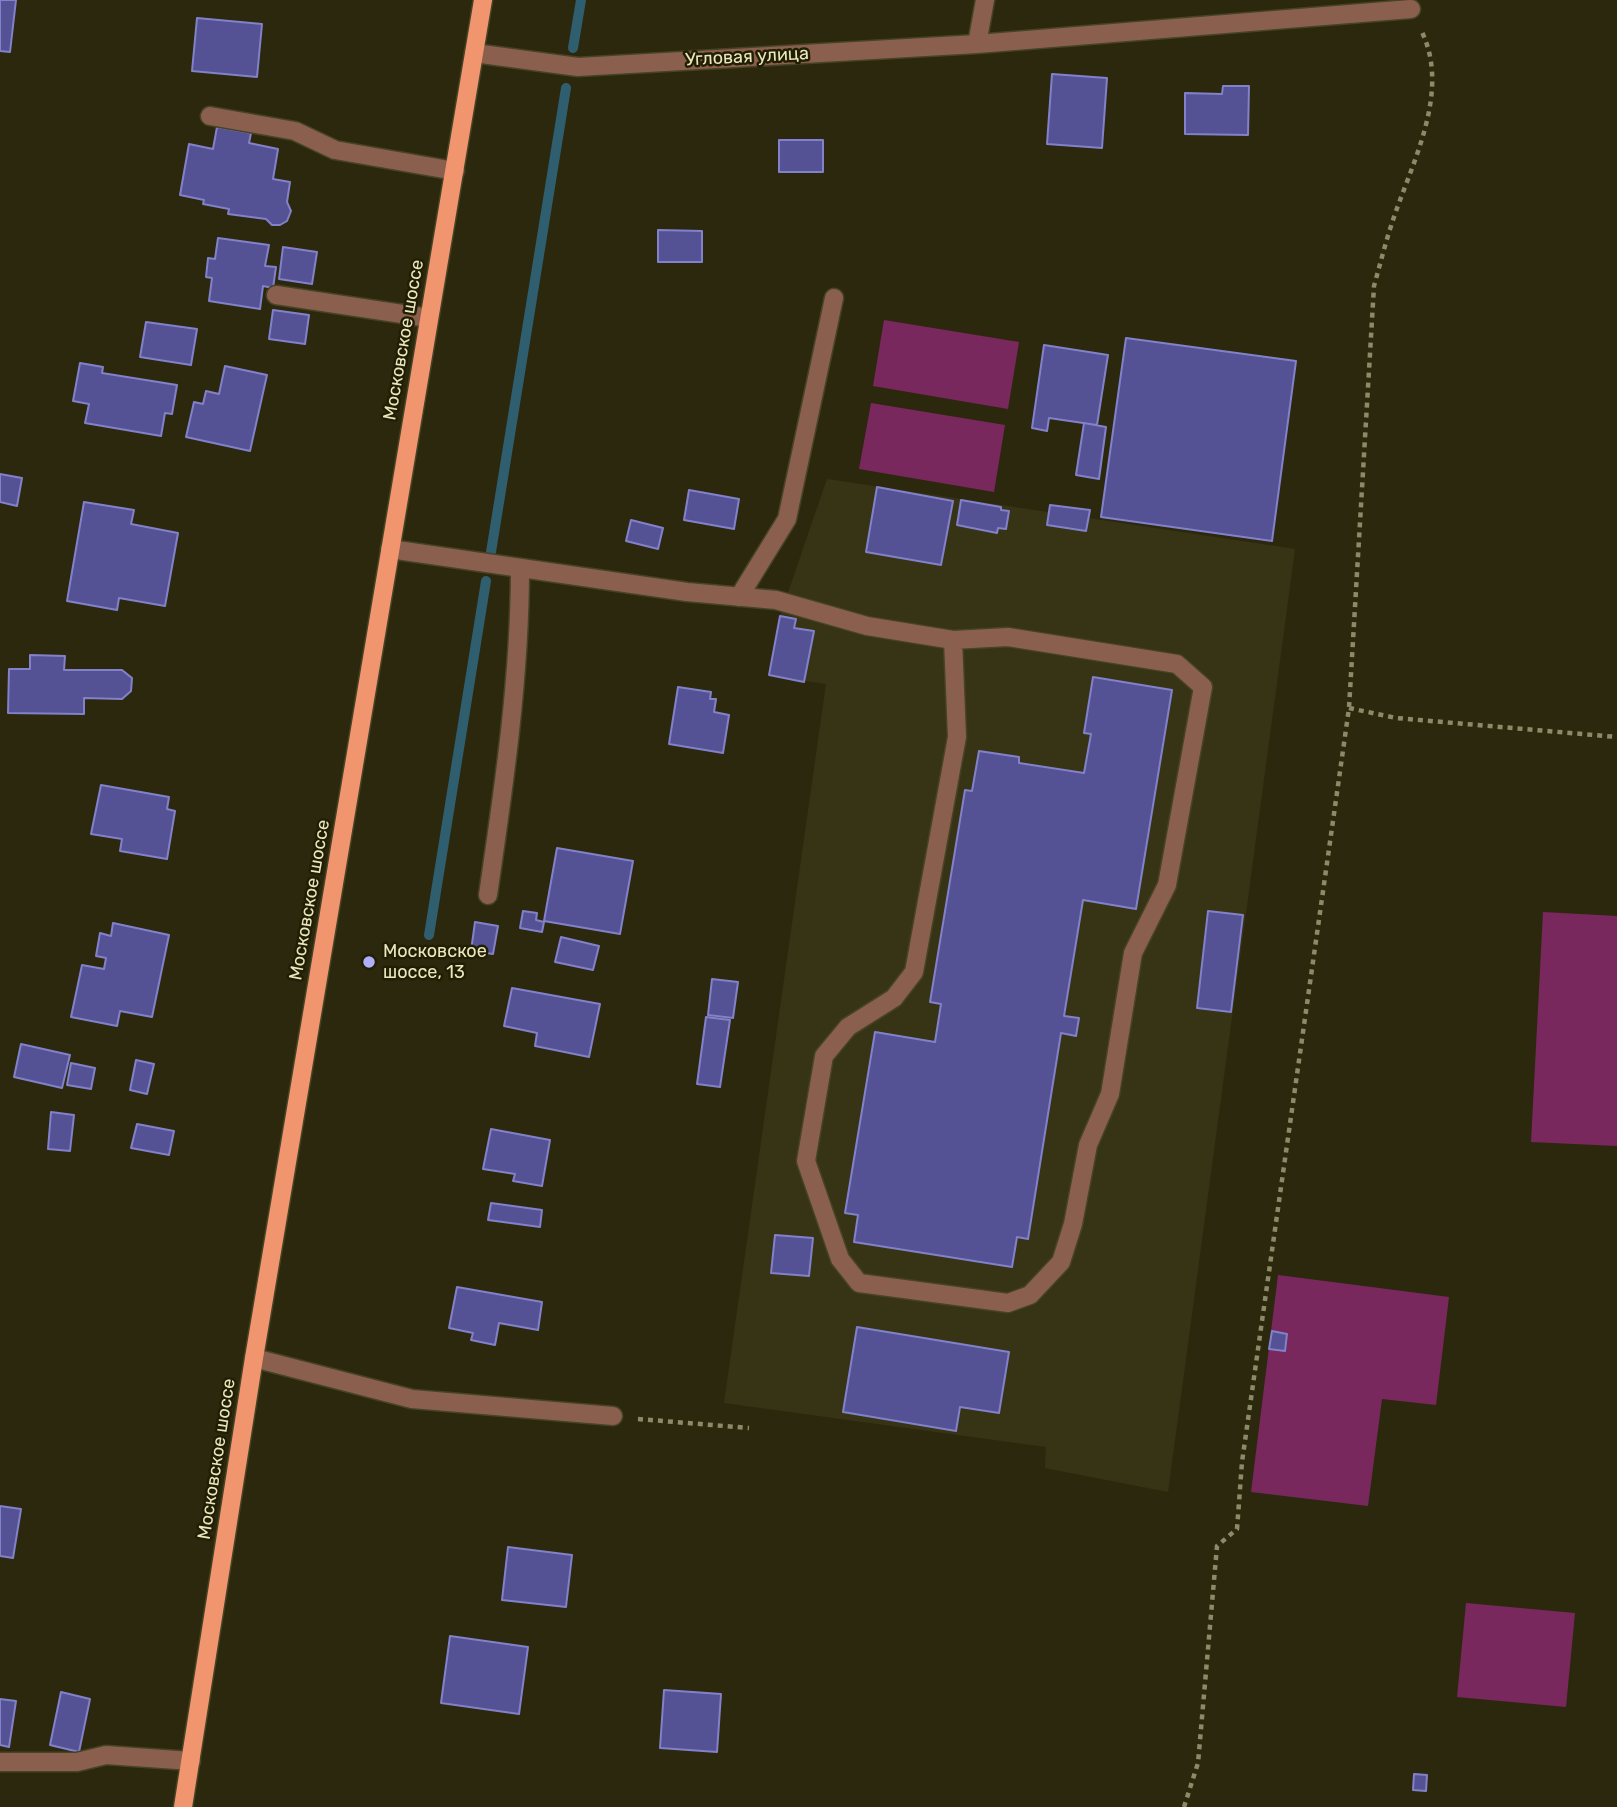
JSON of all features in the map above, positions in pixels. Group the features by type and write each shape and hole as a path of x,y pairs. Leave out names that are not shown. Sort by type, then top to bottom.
{"main road":[{"name":"Московское шоссе","path":"183,1807 254,1358 483,0"}],"street":[{"path":"977,44 985,0"},
{"name":"Угловая улица","path":"474,53 578,67 977,44 1411,9"},
{"path":"211,116 295,131 335,150 454,171"},
{"path":"276,295 429,318"},
{"path":"739,597 787,519 834,298"},
{"path":"390,549 687,593 776,600 867,626 953,640 1008,638 1177,664 1203,687 1167,885 1133,953 1110,1094 1088,1145 1073,1224 1060,1262 1030,1295 1008,1303 859,1283 840,1259 806,1161 824,1056 848,1027 894,998 914,972 957,737 953,640"},
{"path":"488,895 507,758 520,625 520,568"},
{"path":"254,1358 412,1399 613,1416"},
{"path":"0,1762 77,1762 106,1755 191,1761"}],"path":[{"path":"1184,1807 1198,1763 1217,1546 1237,1529 1242,1462 1349,708 1374,286 1392,223 1415,163 1429,110 1433,80 1426,39 1411,9"},
{"path":"1349,708 1396,718 1617,737"},
{"path":"613,1416 749,1428"}],"shaded area":[{"path":"884,320 1019,342 1008,409 873,386"},
{"path":"871,403 1005,425 994,492 859,469"},
{"path":"827,479 1295,549 1168,1492 1045,1468 1046,1447 724,1403 826,684 769,675 780,616"},
{"path":"1543,912 1617,916 1617,1146 1531,1142"},
{"path":"1278,1275 1449,1297 1436,1405 1382,1399 1368,1506 1251,1492"},
{"path":"1466,1603 1575,1613 1566,1707 1457,1697"}],"building":[{"path":"0,0 16,0 10,52 0,51"},
{"path":"197,18 262,24 257,77 192,71"},
{"path":"1052,74 1107,78 1102,148 1047,144"},
{"path":"1223,86 1249,86 1248,135 1185,134 1185,93 1222,94"},
{"path":"217,127 251,133 249,143 278,149 273,179 290,182 287,202 291,211 287,221 272,225 266,219 228,214 229,209 203,204 204,200 180,195 189,144 213,149"},
{"path":"779,140 823,140 823,172 779,172"},
{"path":"658,230 702,231 702,262 658,262"},
{"path":"218,238 269,245 265,266 276,267 273,288 263,286 260,309 209,301 212,278 206,277 208,258 215,259"},
{"path":"283,247 317,252 312,284 279,279"},
{"path":"273,310 309,315 305,344 269,339"},
{"path":"146,322 197,329 191,365 140,357"},
{"path":"1126,338 1296,361 1272,541 1101,517"},
{"path":"1044,345 1108,355 1097,425 1049,418 1047,431 1032,428"},
{"path":"80,363 103,367 102,373 177,385 172,414 165,413 161,436 85,423 89,404 73,401"},
{"path":"225,366 267,375 250,451 186,437 194,402 203,404 206,391 219,394"},
{"path":"1084,423 1106,427 1099,479 1076,475"},
{"path":"0,474 22,478 17,506 0,502"},
{"path":"877,487 953,501 941,565 866,552"},
{"path":"689,490 739,499 734,529 684,520"},
{"path":"961,500 1001,507 1001,510 1009,511 1006,529 998,528 997,533 957,525"},
{"path":"84,502 134,510 131,524 178,533 165,606 119,598 117,610 67,601"},
{"path":"1050,505 1090,510 1086,531 1047,525"},
{"path":"631,520 663,528 658,549 626,541"},
{"path":"780,616 796,619 794,628 814,631 804,682 769,675"},
{"path":"30,655 65,656 64,670 122,670 132,678 131,691 122,699 84,698 84,714 8,713 9,669 30,669"},
{"path":"1093,677 1172,690 1136,909 1083,900 1064,1016 1079,1018 1076,1036 1061,1033 1028,1239 1017,1237 1012,1267 854,1242 858,1215 845,1213 875,1032 935,1042 941,1004 930,1002 965,790 972,791 979,751 1019,757 1019,763 1084,773 1091,734 1084,733"},
{"path":"678,687 711,692 710,699 716,699 714,712 729,715 723,753 669,744"},
{"path":"101,785 169,797 167,809 175,811 167,859 120,851 122,839 91,834"},
{"path":"557,848 633,861 620,934 544,921"},
{"path":"523,911 537,913 536,920 544,922 542,932 520,928"},
{"path":"1208,911 1243,915 1231,1012 1197,1008"},
{"path":"475,922 498,926 493,954 471,951"},
{"path":"113,923 169,935 152,1017 120,1011 117,1026 71,1017 82,965 104,969 106,958 96,956 100,933 111,936"},
{"path":"561,937 599,946 593,970 555,962"},
{"path":"712,979 738,982 733,1018 708,1015"},
{"path":"512,988 600,1004 589,1057 535,1046 537,1033 504,1026"},
{"path":"706,1017 730,1020 720,1087 697,1084"},
{"path":"21,1044 70,1055 62,1088 14,1077"},
{"path":"136,1060 154,1064 147,1094 130,1090"},
{"path":"71,1063 95,1068 91,1089 67,1085"},
{"path":"51,1112 74,1115 70,1151 48,1149"},
{"path":"137,1124 174,1131 169,1155 131,1148"},
{"path":"491,1129 550,1140 542,1186 513,1181 515,1174 483,1169"},
{"path":"491,1203 542,1210 540,1227 488,1220"},
{"path":"775,1235 813,1238 809,1276 771,1273"},
{"path":"457,1287 542,1302 538,1330 499,1323 495,1345 471,1340 473,1333 449,1328"},
{"path":"857,1327 1009,1352 999,1413 960,1407 956,1431 843,1412"},
{"path":"1272,1331 1287,1334 1285,1351 1269,1349"},
{"path":"0,1506 21,1509 13,1558 0,1556"},
{"path":"508,1547 572,1555 566,1607 502,1600"},
{"path":"450,1636 528,1647 519,1714 441,1703"},
{"path":"664,1690 721,1694 717,1752 660,1748"},
{"path":"61,1692 90,1699 79,1752 50,1745"},
{"path":"0,1699 16,1701 9,1747 0,1745"},
{"path":"1414,1774 1427,1775 1426,1791 1413,1790"}],"waterway":[{"path":"573,48 581,0"},
{"path":"491,552 566,88"},
{"path":"429,935 486,581"}],"place":[{"name":"Московское шоссе, 13","path":"369,962"}]}
